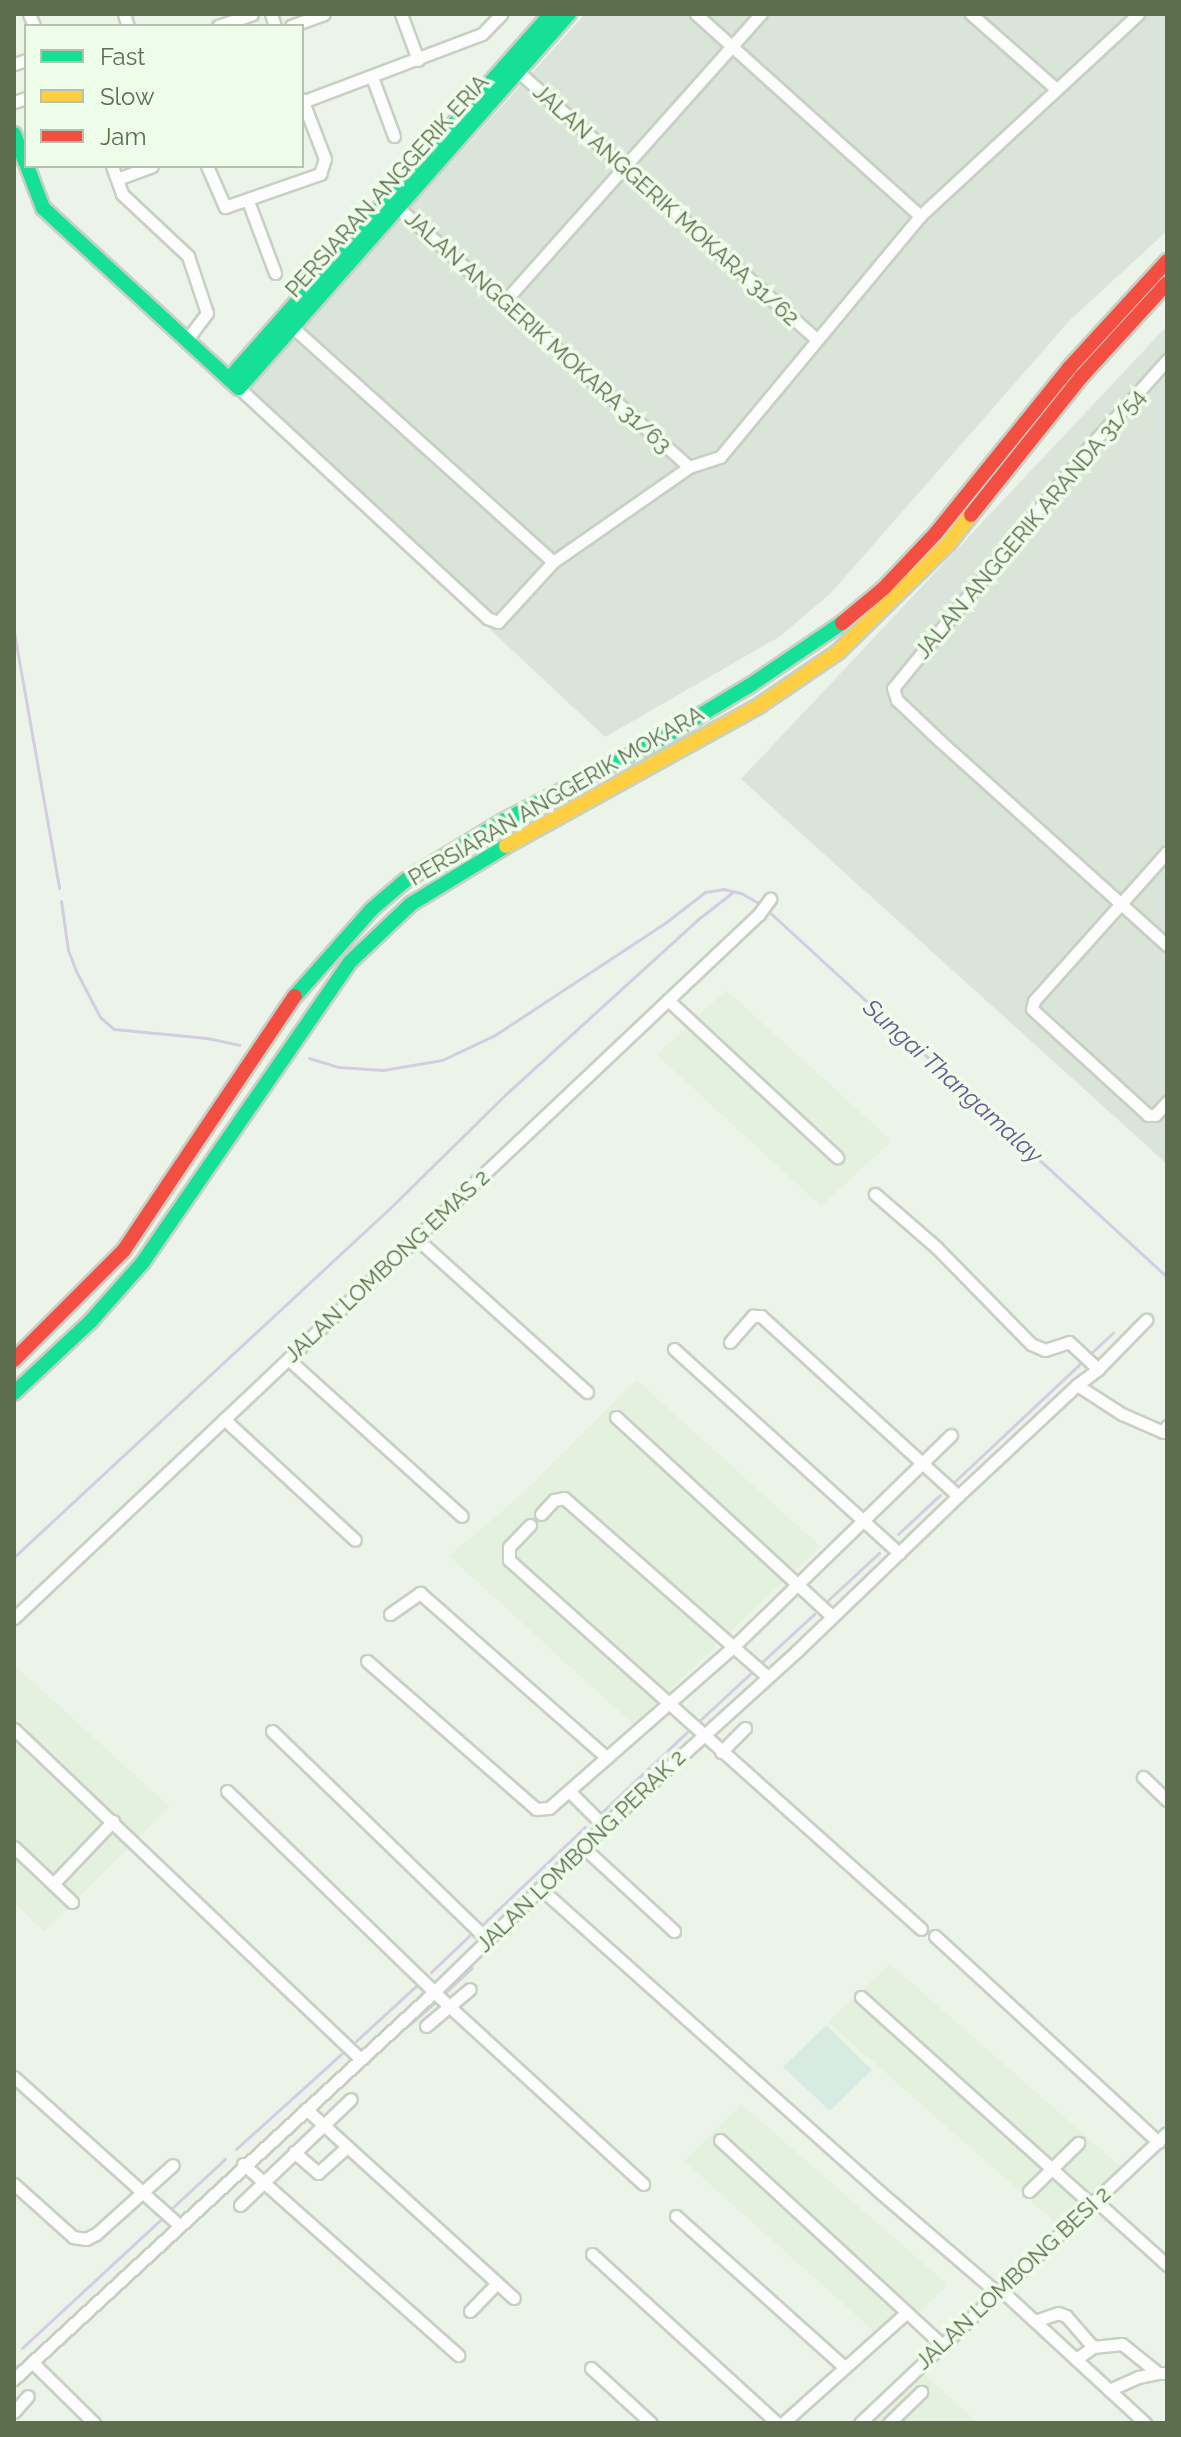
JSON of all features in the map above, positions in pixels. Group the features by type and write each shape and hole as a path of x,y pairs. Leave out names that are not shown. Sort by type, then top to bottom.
{"main road":[{"name":"PERSIARAN ANGGERIK ERIA","path":"513,67 551,14"},
{"name":"PERSIARAN ANGGERIK ERIA","path":"234,384 513,67 569,14"},
{"path":"14,134 24,160"},
{"path":"27,168 43,208 234,384"},
{"name":"PERSIARAN ANGGERIK MOKARA","path":"14,1360 124,1250 303,984 372,909 406,880 503,821 656,742 762,678 837,627 884,588 936,533 1069,368 1167,261"},
{"name":"PERSIARAN ANGGERIK MOKARA","path":"14,1393 90,1322 143,1262 350,962 411,904 442,882 760,705 838,652 948,544 1081,377 1167,283"}],"street":[{"path":"224,24 252,14"},
{"path":"296,24 324,14"},
{"path":"401,14 418,60"},
{"path":"304,100 482,34 501,14"},
{"path":"696,14 920,216"},
{"path":"504,302 761,14"},
{"path":"971,14 1055,88"},
{"path":"234,384 491,620 500,620 553,562 689,467 720,457 815,338 920,216 1138,14"},
{"name":"JALAN ANGGERIK MOKARA 31/62","path":"513,67 815,338"},
{"path":"372,77 394,136"},
{"path":"208,168 222,205 231,207 324,170 325,159 304,106"},
{"path":"113,168 129,202 188,256 207,313 187,340"},
{"path":"117,179 147,168"},
{"path":"248,201 275,273"},
{"name":"JALAN ANGGERIK MOKARA 31/63","path":"392,202 689,467"},
{"path":"286,322 553,562"},
{"name":"JALAN ANGGERIK ARANDA 31/54","path":"1120,904 918,720 897,700 893,688 1090,446 1167,360"},
{"path":"1167,852 1034,1001 1032,1009 1148,1115 1157,1113 1167,1102"},
{"name":"JALAN LOMBONG EMAS 2","path":"14,1618 759,914 770,899"},
{"path":"1120,904 1167,945"},
{"path":"668,1000 837,1157"},
{"path":"875,1194 936,1247 1037,1349 1052,1349 1069,1342 1090,1362"},
{"path":"416,1238 587,1392"},
{"path":"730,1342 753,1316 761,1316 958,1496"},
{"name":"JALAN LOMBONG PERAK 2","path":"14,2379 243,2164 435,1991 604,1826 768,1677 1077,1385 1090,1362 1146,1320"},
{"path":"674,1349 899,1553"},
{"path":"288,1359 462,1516"},
{"path":"1077,1385 1122,1414 1166,1431"},
{"path":"616,1417 832,1616"},
{"path":"224,1419 355,1540"},
{"path":"367,1661 536,1809 549,1808 733,1647 951,1435"},
{"path":"541,1514 554,1500 564,1498 768,1677"},
{"path":"530,1525 509,1547 509,1560 921,1929"},
{"path":"390,1614 420,1593 607,1758"},
{"path":"721,1752 745,1728"},
{"path":"14,1729 360,2059"},
{"path":"272,1731 488,1940"},
{"path":"1143,1777 1167,1800"},
{"path":"227,1791 450,2007 643,2184"},
{"path":"569,1791 604,1826"},
{"path":"53,1884 113,1821"},
{"path":"14,1847 72,1902"},
{"path":"583,1847 674,1931"},
{"path":"540,1888 881,2193 993,2289 1002,2291 1145,2423"},
{"path":"935,1936 1162,2137"},
{"path":"426,2026 470,1989"},
{"path":"861,1997 1052,2169 1167,2265"},
{"path":"14,2077 178,2224"},
{"path":"240,2205 351,2099"},
{"path":"306,2109 514,2298"},
{"name":"JALAN LOMBONG BESI 2","path":"860,2423 1162,2137"},
{"path":"720,2140 942,2345"},
{"path":"1029,2191 1078,2143"},
{"path":"294,2152 318,2173 347,2147"},
{"path":"243,2164 458,2355"},
{"path":"14,2184 73,2237 86,2239 96,2234 173,2165"},
{"path":"676,2216 844,2367"},
{"path":"592,2254 777,2423"},
{"path":"470,2311 497,2283"},
{"path":"783,2423 906,2313"},
{"path":"1035,2321 1058,2313 1066,2316 1093,2347"},
{"path":"1076,2359 1093,2347 1122,2344 1163,2373"},
{"path":"32,2362 94,2423"},
{"path":"591,2368 651,2423"},
{"path":"1109,2390 1138,2377 1163,2373"},
{"path":"883,2402 898,2420 921,2392"},
{"path":"21,2423 14,2414 28,2396"}],"shaded area":[{"path":"585,14 1167,14 1167,231 1070,320 831,593 779,637 605,737 241,396"},
{"path":"1167,326 1167,1164 741,779"},
{"path":"726,990 892,1141 821,1206 657,1055"},
{"path":"637,1380 820,1546 634,1725 449,1556 515,1500"},
{"path":"14,1665 170,1807 44,1931 14,1902"},
{"path":"890,1964 1121,2167 1056,2223 828,2022"},
{"path":"826,2025 872,2070 830,2111 783,2067"},
{"path":"741,2104 948,2285 886,2342 684,2161"},
{"path":"924,2374 978,2423 872,2423"}],"waterway":[{"path":"14,632 59,888"},
{"path":"309,1058 339,1067 383,1070 442,1060 495,1035 665,923 705,892 723,889 741,893 760,904"},
{"path":"14,1557 390,1208 506,1094 697,920 733,892"},
{"path":"61,901 68,950 76,971 100,1017 114,1029 207,1038 239,1045"},
{"name":"Sungai Thangamalay","path":"766,909 1167,1277"},
{"path":"1089,1355 1113,1333"},
{"path":"952,1484 1084,1360"},
{"path":"898,1534 940,1495"},
{"path":"825,1603 879,1553"},
{"path":"762,1662 814,1614"},
{"path":"698,1722 751,1673"},
{"path":"601,1813 687,1732"},
{"path":"483,1924 585,1827"},
{"path":"431,1972 471,1934"},
{"path":"447,1991 472,1968"},
{"path":"356,2041 419,1983"},
{"path":"410,2024 434,2003"},
{"path":"236,2149 341,2054"},
{"path":"171,2209 225,2159"},
{"path":"22,2348 160,2220"}],"traffic: fast":[{"path":"229,379 551,14"},
{"path":"28,168 43,208 239,388 569,14"},
{"path":"14,134 24,159"},
{"path":"295,996 372,909 406,880 503,821 656,742 749,686 842,623"},
{"path":"14,1393 90,1322 143,1262 350,962 411,904 506,846"}],"traffic: slow":[{"path":"506,846 760,705 838,652 948,544 971,515"}],"traffic: jam":[{"path":"842,623 884,588 936,533 1069,368 1167,261"},
{"path":"971,515 1081,377 1167,283"},
{"path":"14,1360 124,1250 295,996"}]}
